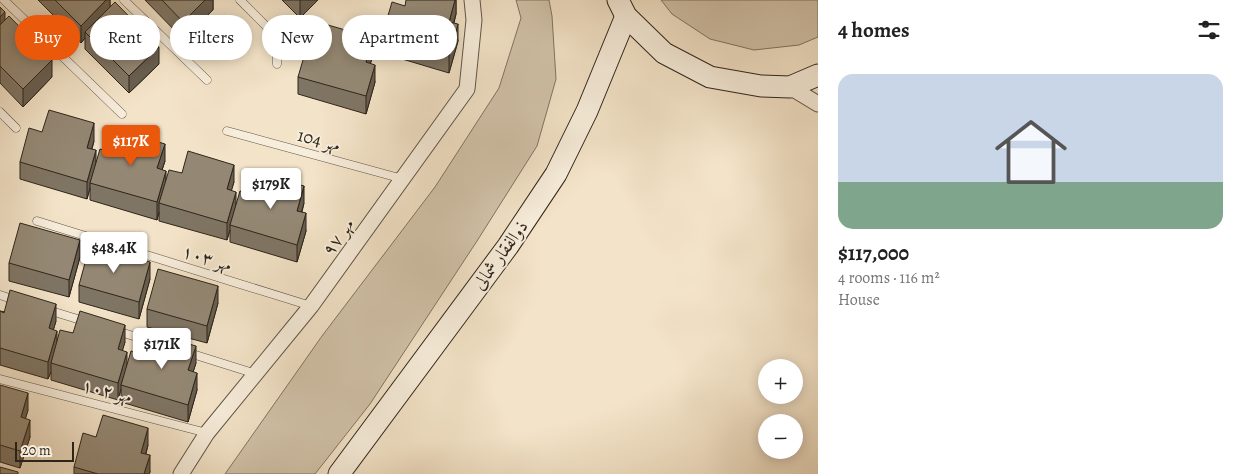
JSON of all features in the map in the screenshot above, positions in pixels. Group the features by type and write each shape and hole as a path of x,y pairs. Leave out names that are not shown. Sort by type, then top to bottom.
{"street":[{"name":"مهر ۹۷","path":"181,474 207,432 311,306 467,89 474,20 472,0"},
{"path":"622,8 664,53 710,77 762,86 818,88"},
{"name":"ذوالفقار شمالی","path":"339,474 508,246 556,174 587,111 622,8"},
{"path":"790,87 818,75"},
{"path":"790,87 818,104"}],"lane":[{"path":"4,0 122,114"},
{"path":"124,0 208,80"},
{"path":"240,0 277,37 277,64"},
{"path":"0,112 16,128"},
{"name":"مهر 104","path":"227,131 403,179"},
{"name":"مهر ۱۰۳","path":"37,221 311,306"},
{"path":"0,296 28,304"},
{"path":"38,307 95,324"},
{"path":"104,327 161,345"},
{"path":"180,350 256,374"},
{"name":"مهر ۱۰۲","path":"0,380 207,432"}],"shaded area":[{"path":"516,0 549,0 552,16 556,79 537,146 370,404 315,474 225,474 322,336 435,187 499,88 521,18"},
{"path":"661,0 818,0 818,37 799,45 754,50 710,39 672,14"}],"building":[{"path":"55,0 106,0 81,26 80,15 70,15"},
{"path":"162,0 205,0 190,15 176,15"},
{"path":"406,0 455,0 451,15 388,15 392,2 405,6"},
{"path":"115,2 128,15 102,15"},
{"path":"0,7 5,12 0,17"},
{"path":"9,16 15,22 15,60 52,60 23,89 0,66 0,25"},
{"path":"332,26 342,29 342,60 367,60 366,62 375,65 366,96 298,77 303,60 332,60"},
{"path":"90,27 90,37 85,32"},
{"path":"113,60 146,60 129,76"},
{"path":"49,110 94,123 87,148 96,150 87,182 20,162 29,128 42,132"},
{"path":"119,130 165,144 157,168 166,171 157,202 90,183 100,149 113,153"},
{"path":"188,151 234,165 227,189 236,192 227,223 159,203 169,170 182,173"},
{"path":"259,173 304,186 297,211 306,213 297,245 230,225 240,191 253,195"},
{"path":"20,223 80,240 69,280 9,263"},
{"path":"90,245 150,262 139,302 79,285"},
{"path":"158,269 218,286 207,326 147,309"},
{"path":"10,290 56,304 49,328 57,331 48,362 0,348 0,311 4,313"},
{"path":"80,311 125,325 118,349 127,352 118,383 51,363 60,330 73,333"},
{"path":"150,333 196,346 188,370 197,373 188,405 121,385 131,351 144,355"},
{"path":"0,385 28,393 21,417 30,420 20,451 0,445"},
{"path":"103,415 148,428 141,453 150,455 144,474 98,474 74,467 83,433 96,437"},
{"path":"0,467 18,472 18,474 0,474"}]}
